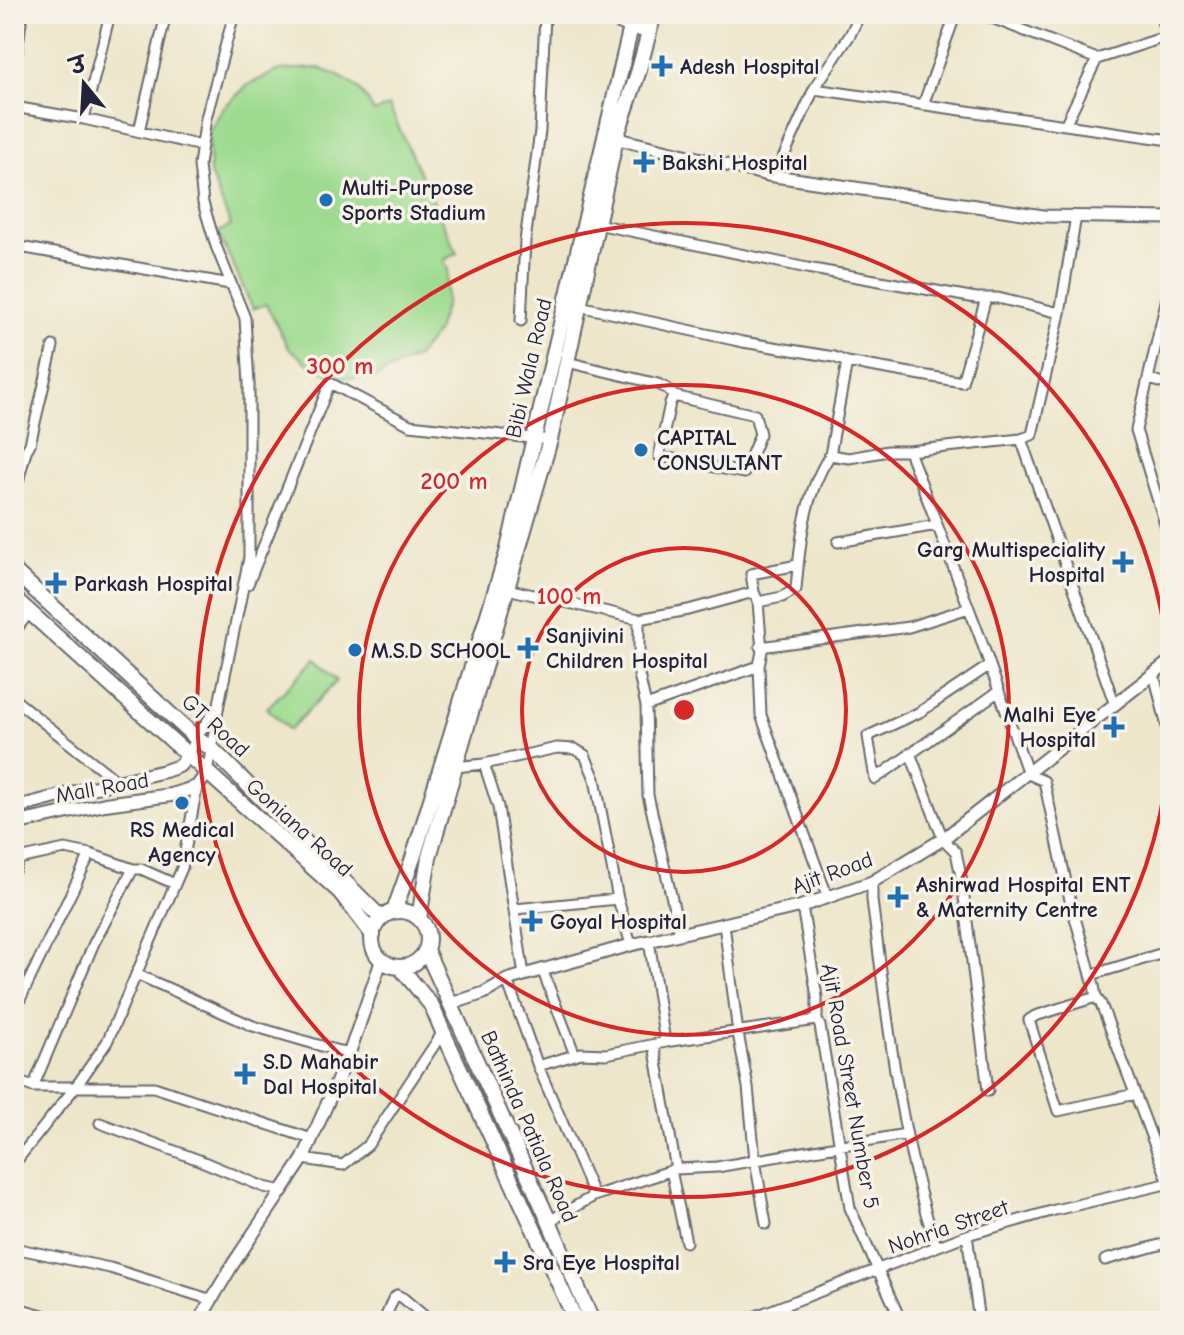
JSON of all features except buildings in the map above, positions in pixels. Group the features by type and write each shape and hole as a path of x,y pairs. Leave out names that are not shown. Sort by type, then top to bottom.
{"main road":[{"path":"597,14 632,20 649,33"},
{"path":"419,918 429,857 550,440 597,224 611,138 638,73 654,14"},
{"name":"Bibi Wala Road","path":"388,915 413,858 507,553 611,138 632,20"},
{"name":"GT Road","path":"14,571 196,738 212,749 388,915"},
{"name":"Goniana Road","path":"14,598 340,892 373,935"},
{"name":"Mall Road","path":"14,808 165,771 179,766 189,755"},
{"path":"197,787 207,773"},
{"name":"Mall Road","path":"14,824 105,804 171,795 197,787"},
{"path":"403,911 411,913 425,925 428,933 426,950 415,962 400,967 389,964 376,952 373,935 376,926 388,915 403,911"},
{"name":"Bathinda Patiala Road","path":"426,950 592,1321"},
{"path":"400,967 432,1006 576,1321"}],"street":[{"path":"14,76 22,14"},
{"path":"84,119 110,14"},
{"path":"139,131 166,14"},
{"path":"207,773 249,558 249,384 245,318 216,246 203,203 199,165 206,118 234,14"},
{"path":"521,321 525,241 540,131 545,14"},
{"path":"775,176 814,89 850,35 860,14"},
{"path":"984,15 1097,59 1169,39 1163,14"},
{"path":"923,105 953,15"},
{"path":"1065,125 1097,59"},
{"path":"814,89 1170,140"},
{"path":"14,107 84,119 202,146"},
{"path":"611,138 775,176 1043,216 1170,218"},
{"path":"830,455 849,458 888,451 1021,439 1032,435 1060,313 1076,216"},
{"path":"597,224 807,268 976,298 998,298 1060,313"},
{"path":"14,246 230,284"},
{"path":"1170,285 1136,430 1170,540"},
{"path":"579,306 743,342 962,382 986,298"},
{"path":"14,498 53,346"},
{"path":"567,362 658,384 674,396 755,415 760,434 744,473 659,456 674,396"},
{"path":"507,589 639,619 756,597 782,597 796,589 805,514 819,473 830,455 847,362"},
{"path":"1148,378 1170,386"},
{"path":"239,605 330,383 410,425 550,440"},
{"path":"1021,439 1115,705"},
{"path":"909,451 1028,774 1044,781 1070,900 1096,997 1170,1183"},
{"path":"838,542 937,525"},
{"path":"798,565 751,574 762,651 759,666 761,715 828,898"},
{"path":"760,647 909,627 969,608"},
{"path":"14,632 30,612"},
{"path":"639,619 639,675 646,706 648,795 680,934"},
{"name":"Ajit Road","path":"451,1004 542,969 802,906 872,882 943,839 1170,661"},
{"path":"990,665 920,712 868,736 875,779 999,691"},
{"path":"646,706 759,666"},
{"path":"1154,674 1170,739"},
{"path":"14,699 118,782"},
{"path":"189,755 196,738 219,704"},
{"path":"455,767 557,748 575,749 585,755 595,779 618,899 631,945"},
{"path":"910,753 943,839 956,852 988,1091"},
{"path":"484,764 498,807 524,975"},
{"path":"14,1164 107,1042 182,868 197,787"},
{"path":"14,833 19,859 14,871"},
{"path":"19,859 65,849 141,869 175,884"},
{"path":"14,1012 90,854"},
{"path":"33,1087 94,943 133,869"},
{"path":"872,882 890,1040 906,1134 921,1201 936,1246"},
{"path":"515,909 618,899"},
{"name":"Ajit Road Street Number 5","path":"802,906 817,997 817,1020 850,1208 901,1321"},
{"path":"724,924 766,1224"},
{"path":"649,941 665,1042"},
{"path":"1091,975 1170,951"},
{"path":"199,1321 303,1159 349,1054 382,959"},
{"path":"542,969 575,1055"},
{"path":"136,974 253,1026 349,1054"},
{"path":"507,980 538,1066 594,1196"},
{"path":"1096,997 1029,1020 1058,1111 1135,1094"},
{"path":"538,1066 581,1053 606,1054 665,1042 817,1020"},
{"path":"303,1159 343,1165 368,1145 443,1032"},
{"path":"654,1045 686,1242"},
{"path":"14,1080 33,1087 154,1087 312,1139"},
{"path":"100,1123 264,1187 282,1191"},
{"path":"549,1221 594,1196 673,1170 717,1167 906,1134"},
{"name":"Nohria Street","path":"743,1321 967,1235 1170,1183"},
{"path":"967,1235 979,1321"},
{"path":"1105,1260 1170,1242"},
{"path":"14,1248 110,1268 212,1300"},
{"path":"384,1321 397,1295 430,1321"},
{"path":"14,1307 64,1321"}],"green space":[{"name":"Multi-Purpose Sports Stadium","path":"319,68 352,84 364,95 374,112 389,106 457,253 444,260 448,270 446,303 437,331 417,357 374,378 336,378 311,366 288,347 266,304 253,309 218,232 231,226 210,174 208,134 224,107 249,84 280,70"},
{"path":"316,659 337,681 289,730 267,708"}],"place":[{"name":"Adesh Hospital","path":"662,66"},
{"name":"Bakshi Hospital","path":"644,162"},
{"name":"Multi-Purpose Sports Stadium","path":"326,200"},
{"name":"CAPITAL CONSULTANT","path":"641,450"},
{"name":"Garg Multispeciality Hospital","path":"1123,562"},
{"name":"Parkash Hospital","path":"56,583"},
{"name":"Sanjivini Children Hospital","path":"528,648"},
{"name":"M.S.D SCHOOL","path":"355,650"},
{"name":"Malhi Eye Hospital","path":"1114,727"},
{"name":"RS Medical Agency","path":"182,803"},
{"name":"Ashirwad Hospital ENT & Maternity Centre","path":"898,897"},
{"name":"Goyal Hospital","path":"532,921"},
{"name":"S.D Mahabir Dal Hospital","path":"245,1074"},
{"name":"Sra Eye Hospital","path":"505,1262"}]}
